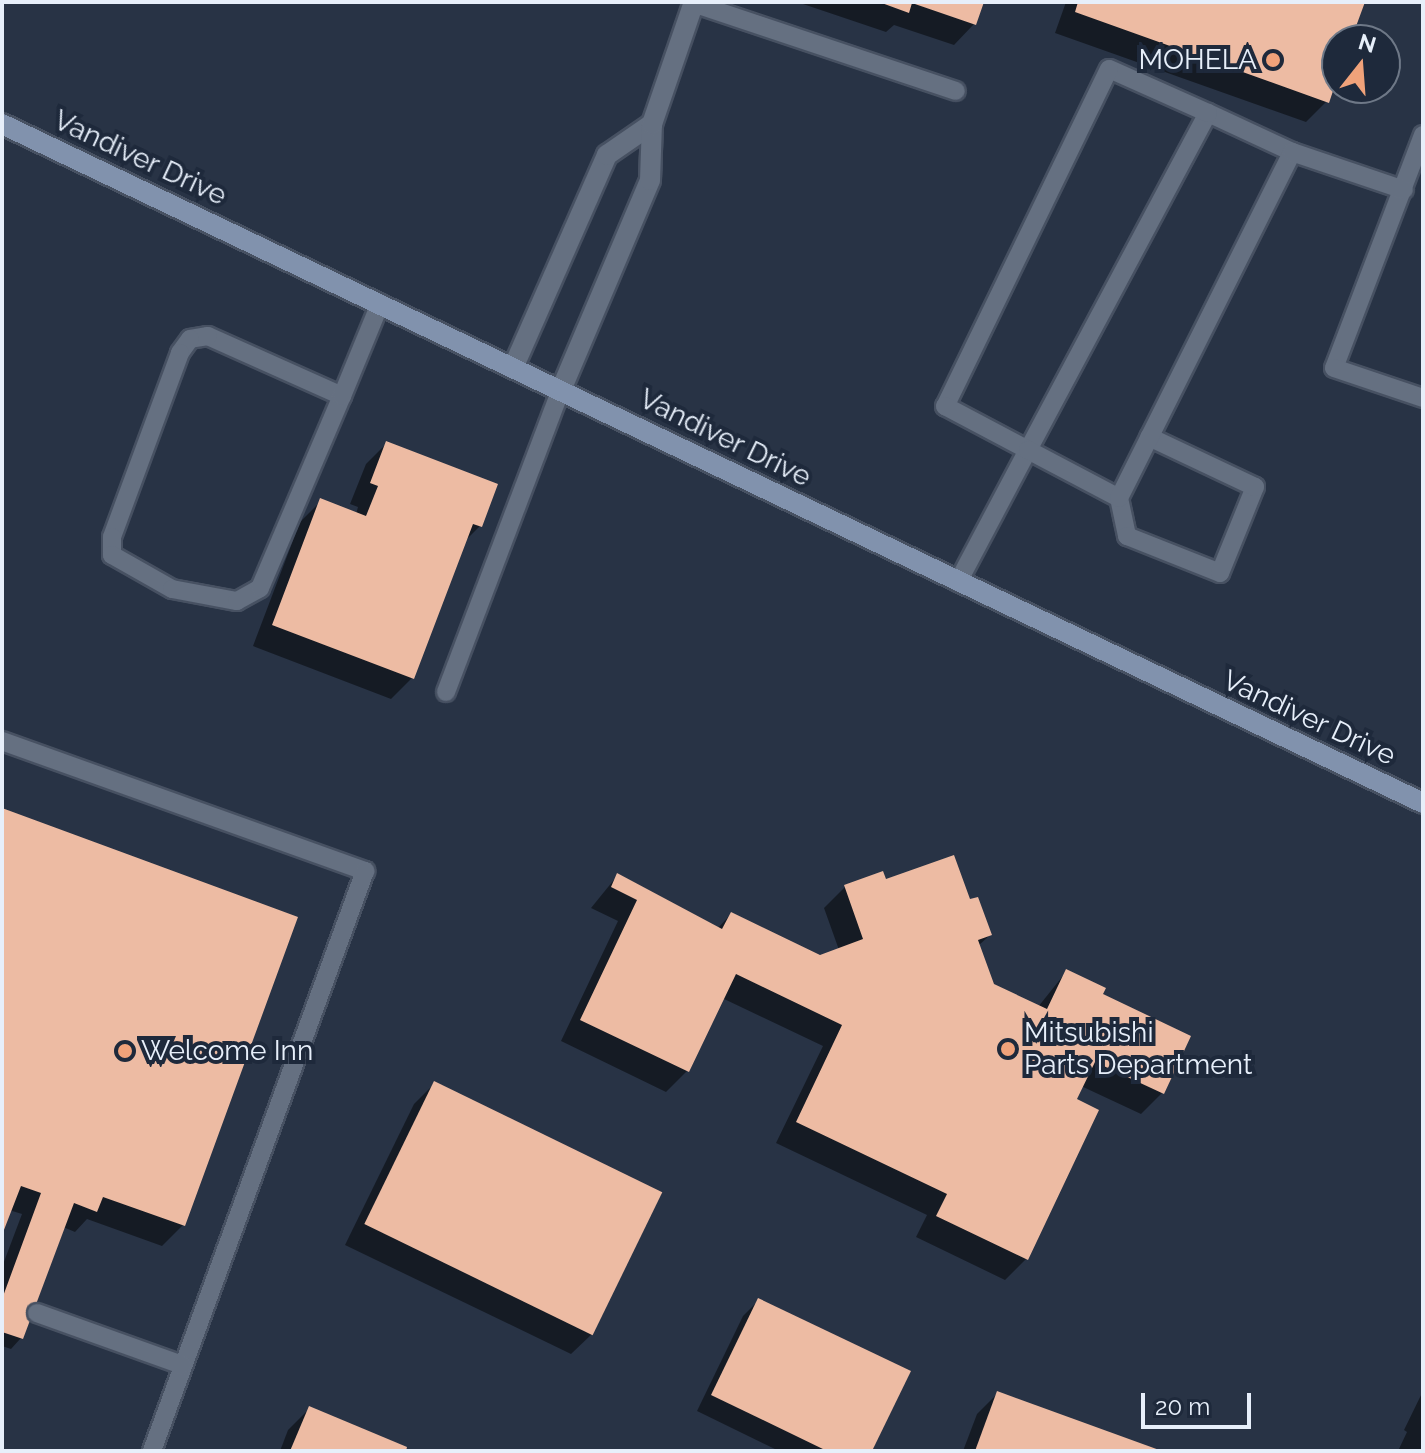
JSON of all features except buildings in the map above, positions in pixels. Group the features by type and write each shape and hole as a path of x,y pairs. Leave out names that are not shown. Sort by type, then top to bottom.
{"main road":[{"name":"Vandiver Drive","path":"2,124 1423,803"}],"street":[{"path":"561,390 650,180 652,124 694,2"},
{"path":"513,368 607,155 652,124"}],"lane":[{"path":"694,2 956,91"},
{"path":"1119,498 945,406 1109,69 1292,152 1404,190"},
{"path":"958,582 1208,113"},
{"path":"1423,135 1334,368 1423,398"},
{"path":"1149,437 1255,487 1220,573 1127,536 1119,498 1149,437 1292,152"},
{"path":"342,396 208,336 190,339 180,353 112,537 112,555 172,589 237,601 260,588 342,396 380,304"},
{"path":"446,692 561,390"},
{"path":"2,741 365,871 152,1451"},
{"path":"37,1313 182,1365"}],"place":[{"name":"MOHELA","path":"1273,60"},
{"name":"Mitsubishi Parts Department","path":"1008,1049"},
{"name":"Welcome Inn","path":"125,1051"}]}
